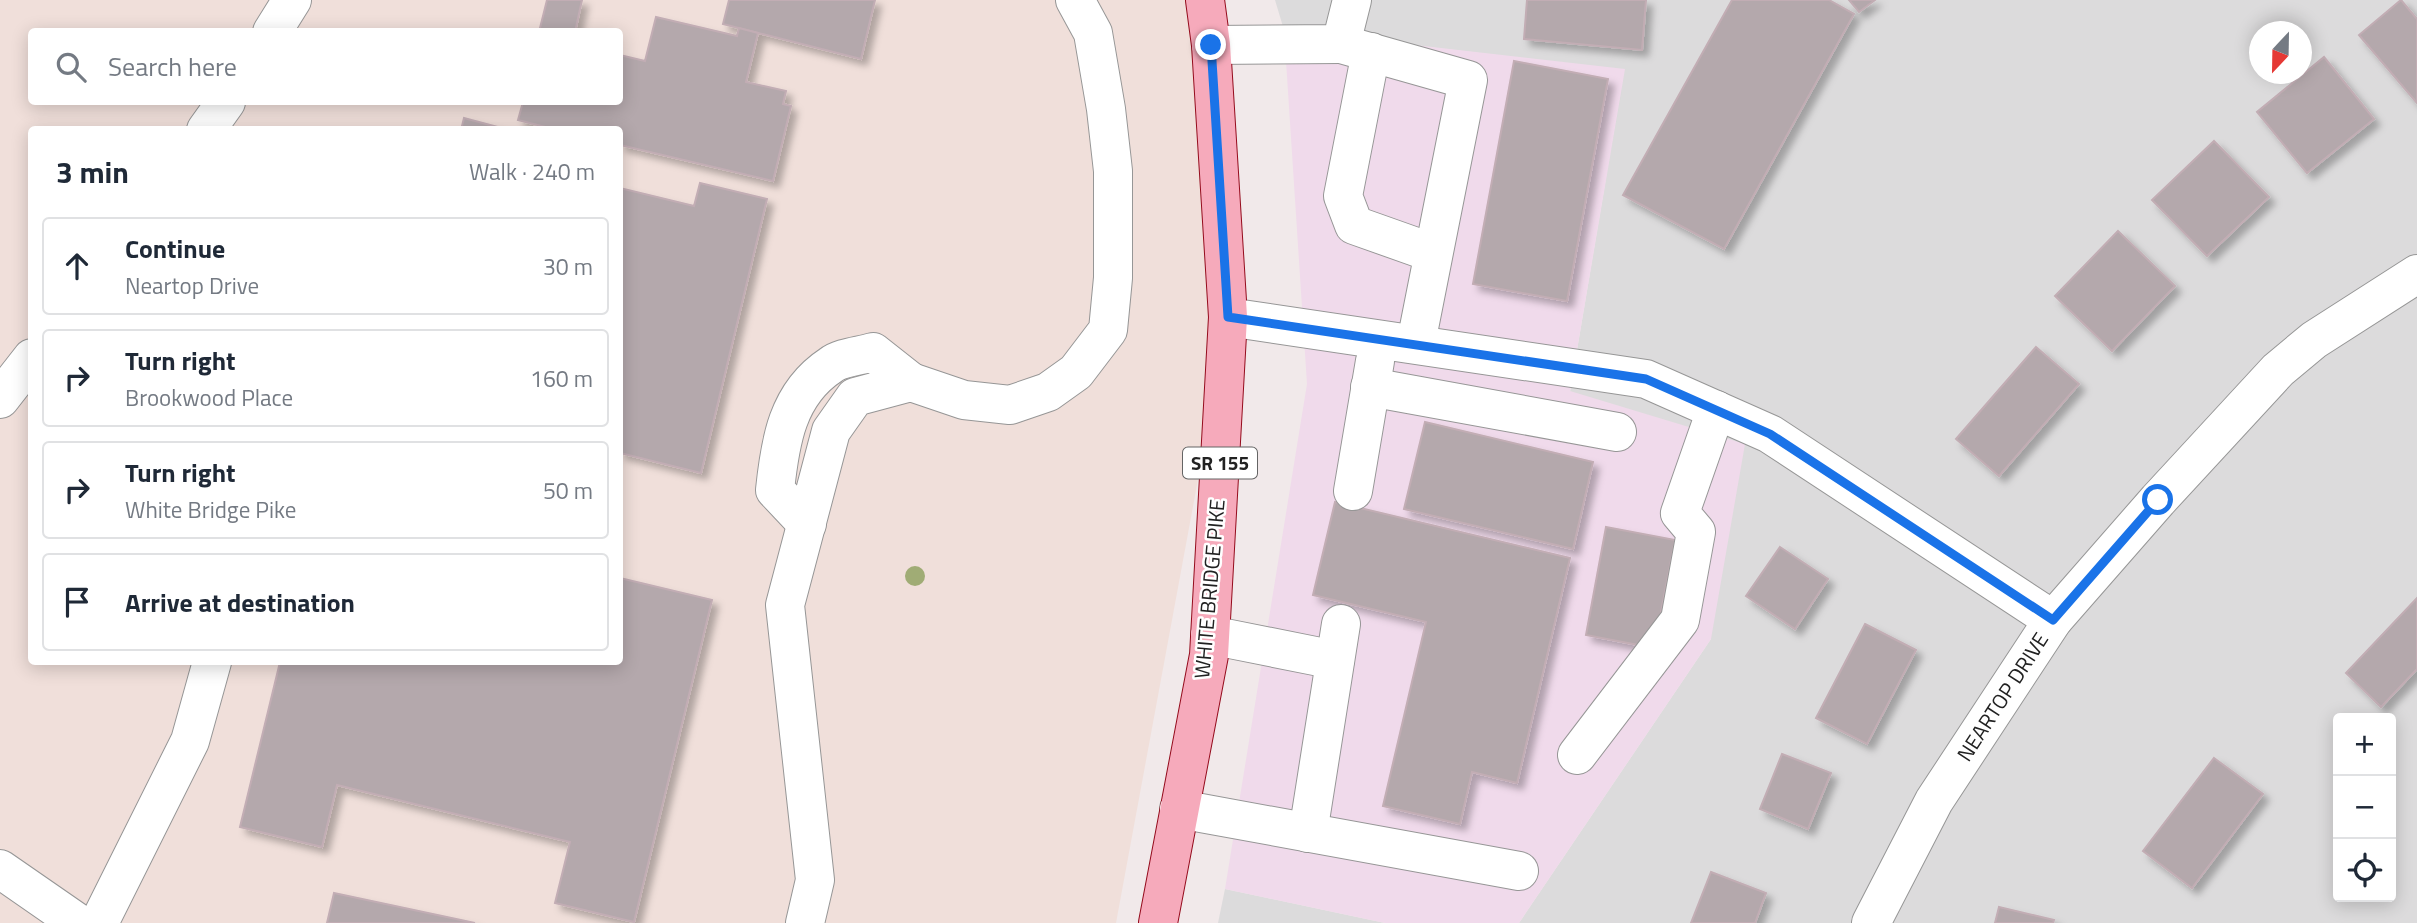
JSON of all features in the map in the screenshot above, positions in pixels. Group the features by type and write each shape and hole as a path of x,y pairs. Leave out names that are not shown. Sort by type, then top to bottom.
{"main road":[{"name":"WHITE BRIDGE PIKE","path":"1158,923 1209,655 1228,317 1211,45 1205,0"}],"street":[{"path":"274,28 292,0"},
{"path":"805,923 816,880 785,604 831,431 856,397 911,382 964,400 1010,405 1048,392 1076,372 1108,330 1113,278 1113,171 1106,108 1093,33 1075,0"},
{"path":"1352,0 1356,48 1343,196 1354,225 1433,253"},
{"path":"1211,45 1356,48 1468,80 1433,253 1397,341 1370,387 1353,491"},
{"name":"NEARTOP DRIVE","path":"1871,923 1934,801 2053,620 2158,500 2278,370 2314,340 2417,274"},
{"path":"1228,317 1646,379 1770,434 2053,620"},
{"path":"0,399 28,363"},
{"path":"1557,421 1567,367"},
{"path":"1370,387 1617,432"},
{"path":"1577,755 1679,620 1696,532 1680,513 1716,410"},
{"path":"1210,635 1338,642 1308,833"},
{"path":"99,923 190,741 211,665"},
{"path":"1179,809 1519,871"},
{"path":"0,869 78,923"}],"shaded area":[{"path":"0,0 1186,0 1228,317 1116,923 0,923"},
{"path":"1275,0 2417,0 2417,923 1519,923 1711,639 1570,392 1624,70 1284,30"},
{"path":"1284,30 1625,69 1570,391 1745,444 1711,639 1519,923 1385,923 1225,889 1307,384"},
{"path":"1225,889 1385,923 1218,923"}],"building":[{"path":"547,0 582,0 576,28 540,28"},
{"path":"729,0 875,0 861,59 723,24"},
{"path":"1527,0 1646,0 1642,50 1524,39"},
{"path":"1732,0 1829,0 1854,14 1724,249 1623,195"},
{"path":"1849,0 1875,0 1859,12"},
{"path":"2401,0 2417,19 2417,103 2359,35"},
{"path":"656,17 737,36 739,28 758,33 746,82 786,91 783,104 791,106 773,181 623,146 623,126 541,126 518,120 522,105 623,105 623,56 645,61"},
{"path":"2324,57 2374,119 2307,173 2257,112 2291,84 2312,84 2312,67"},
{"path":"1514,61 1608,79 1567,301 1473,284"},
{"path":"464,118 494,126 462,126"},
{"path":"2214,141 2269,197 2207,256 2152,200"},
{"path":"700,183 767,199 701,473 623,454 623,189 694,206"},
{"path":"2118,231 2175,286 2112,351 2055,296"},
{"path":"2036,347 2079,384 1999,476 1956,439"},
{"path":"1425,422 1593,462 1573,549 1404,509"},
{"path":"1335,502 1570,558 1517,783 1472,772 1460,824 1383,806 1426,622 1313,595"},
{"path":"1606,527 1675,540 1654,648 1586,635"},
{"path":"1780,547 1828,579 1795,629 1746,596"},
{"path":"623,579 712,600 634,922 555,903 570,842 337,785 322,847 240,827 279,665 623,665"},
{"path":"2417,598 2417,669 2381,707 2346,673"},
{"path":"1865,624 1916,650 1867,744 1816,718"},
{"path":"1782,754 1831,773 1808,829 1760,809"},
{"path":"2214,758 2263,794 2192,888 2143,851"},
{"path":"1711,872 1766,893 1755,923 1691,923"},
{"path":"334,893 475,923 327,923"},
{"path":"1999,907 2054,920 2053,923 1995,923"}],"route":[{"path":"1211,45 1228,317 1646,379 1770,434 2053,620 2158,500"}]}
